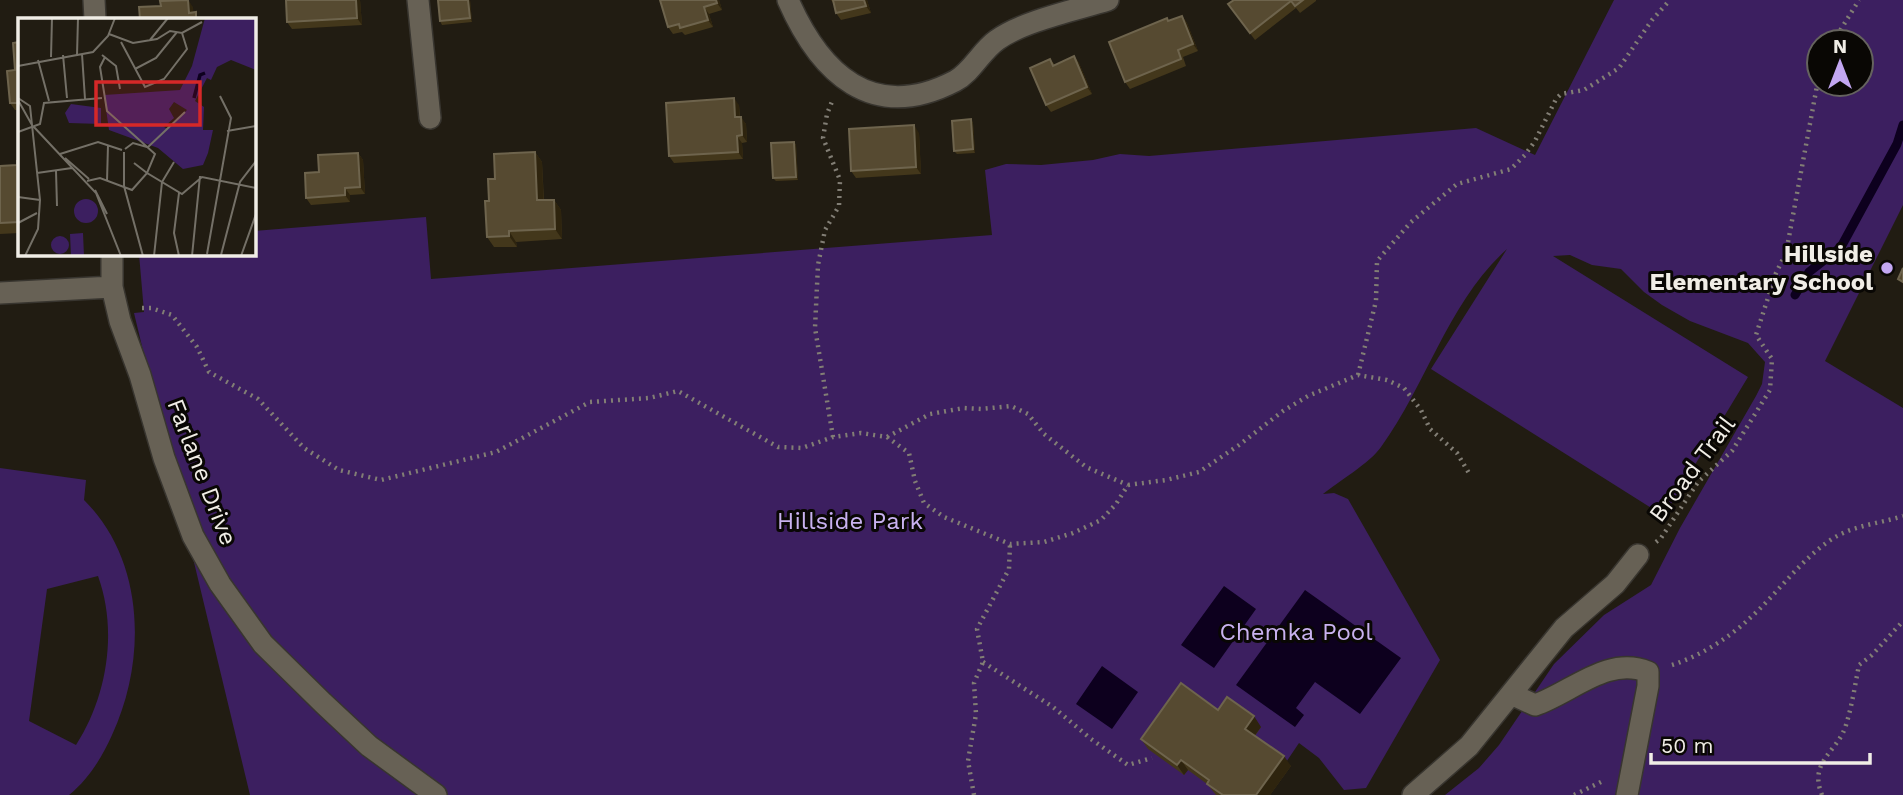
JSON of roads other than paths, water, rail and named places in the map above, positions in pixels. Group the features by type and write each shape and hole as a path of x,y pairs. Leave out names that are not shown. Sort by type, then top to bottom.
{"street":[{"path":"94,0 95,18"},
{"path":"418,0 430,118"},
{"path":"788,0 802,32 827,64 852,85 874,94 901,97 931,91 957,80 997,40 1025,26 1108,0"},
{"name":"Farlane Drive","path":"112,256 114,297 164,458 193,536 220,584 264,644 323,703 369,747 436,795"},
{"path":"0,292 114,297"},
{"path":"1413,795 1468,746 1564,628 1615,584 1638,555"},
{"path":"1511,694 1535,705 1615,668 1635,667 1648,672 1648,686 1626,795"}],"waterway":[{"path":"1795,295 1809,272 1841,247 1897,144 1903,125"}],"place":[{"name":"Hillside Elementary School","path":"1887,268"}],"park label":[{"name":"Hillside Park","path":"850,521"},
{"name":"Chemka Pool","path":"1296,632"}]}
